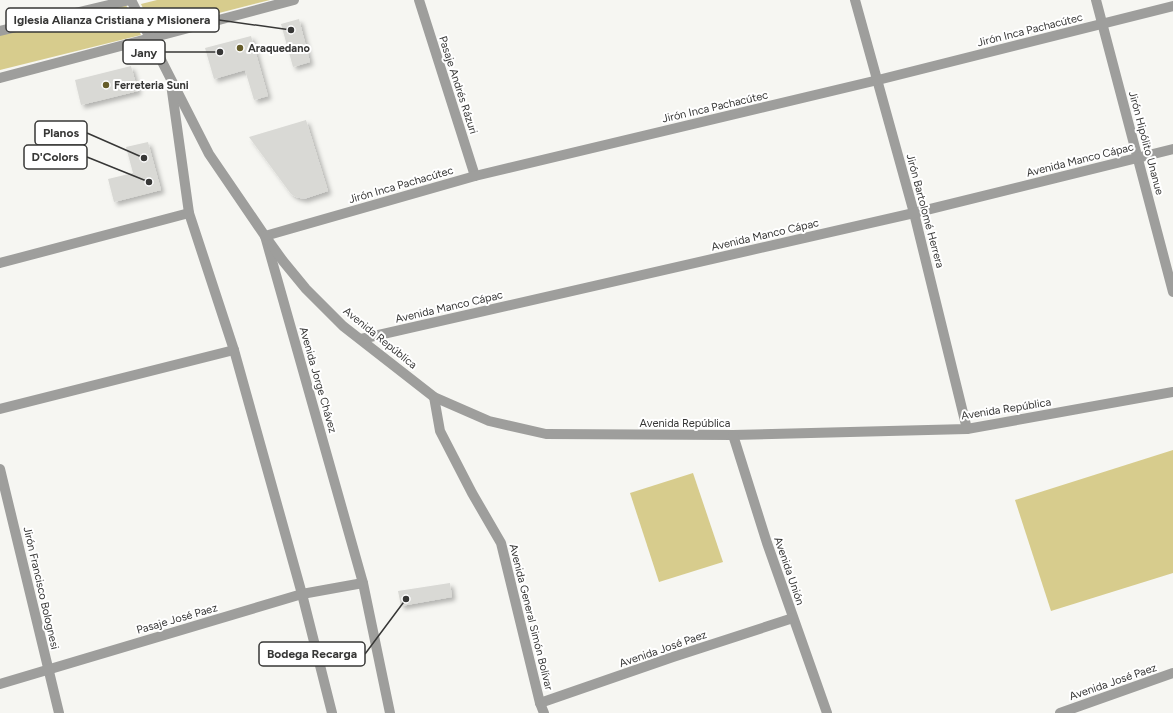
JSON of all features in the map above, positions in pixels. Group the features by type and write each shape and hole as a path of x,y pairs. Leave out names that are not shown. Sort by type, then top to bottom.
{"street":[{"path":"0,31 130,0"},
{"name":"Avenida Jorge Chávez","path":"130,0 209,154 265,236 363,583 390,713"},
{"path":"0,78 294,0"},
{"name":"Pasaje Andrés Rázuri","path":"419,0 475,176"},
{"name":"Jirón Bartolomé Herrera","path":"855,0 914,213 967,429"},
{"name":"Jirón Hipólito Unanue","path":"1096,0 1173,292"},
{"name":"Jirón Inca Pachacútec","path":"265,236 475,176 878,80 1173,6"},
{"name":"Avenida Jorge Chávez","path":"170,76 188,213 234,350 302,594 332,713"},
{"name":"Avenida Manco Cápac","path":"361,339 914,213 1173,149"},
{"path":"0,263 188,213"},
{"name":"Avenida República","path":"265,236 306,289 343,326 434,397 489,421 546,434 733,435 967,429 1173,392"},
{"path":"0,409 234,350"},
{"name":"Avenida General Simón Bolívar","path":"434,397 440,431 472,493 501,543 540,703 544,713"},
{"name":"Avenida Unión","path":"733,435 760,521 827,713"},
{"name":"Jirón Francisco Bolognesi","path":"0,469 58,713"},
{"name":"Pasaje José Paez","path":"0,684 302,594 363,583"},
{"name":"Avenida José Paez","path":"540,703 673,657 793,618"},
{"name":"Avenida José Paez","path":"1060,713 1173,673"}],"shaded area":[{"path":"157,0 270,0 153,30 141,4"},
{"path":"126,5 141,35 0,70 0,35"},
{"path":"1173,450 1173,573 1051,611 1015,500"},
{"path":"693,473 723,562 659,582 630,493"}],"building":[{"path":"299,19 310,62 293,67 281,24"},
{"path":"251,36 268,96 254,100 245,70 214,79 205,48"},
{"name":"Ferreteria Suni","path":"131,66 138,91 81,105 75,80"},
{"path":"306,120 328,191 304,199 291,194 249,137"},
{"path":"148,142 161,190 114,202 108,179 133,173 126,147"},
{"path":"450,583 452,597 401,606 398,591"}],"place":[{"name":"Iglesia Alianza Cristiana y Misionera","path":"291,30"},
{"name":"Araquedano","path":"240,48"},
{"name":"Jany","path":"220,52"},
{"name":"Ferreteria Suni","path":"106,85"},
{"name":"Planos","path":"144,158"},
{"name":"D'Colors","path":"149,182"},
{"name":"Bodega Recarga","path":"406,599"}]}
